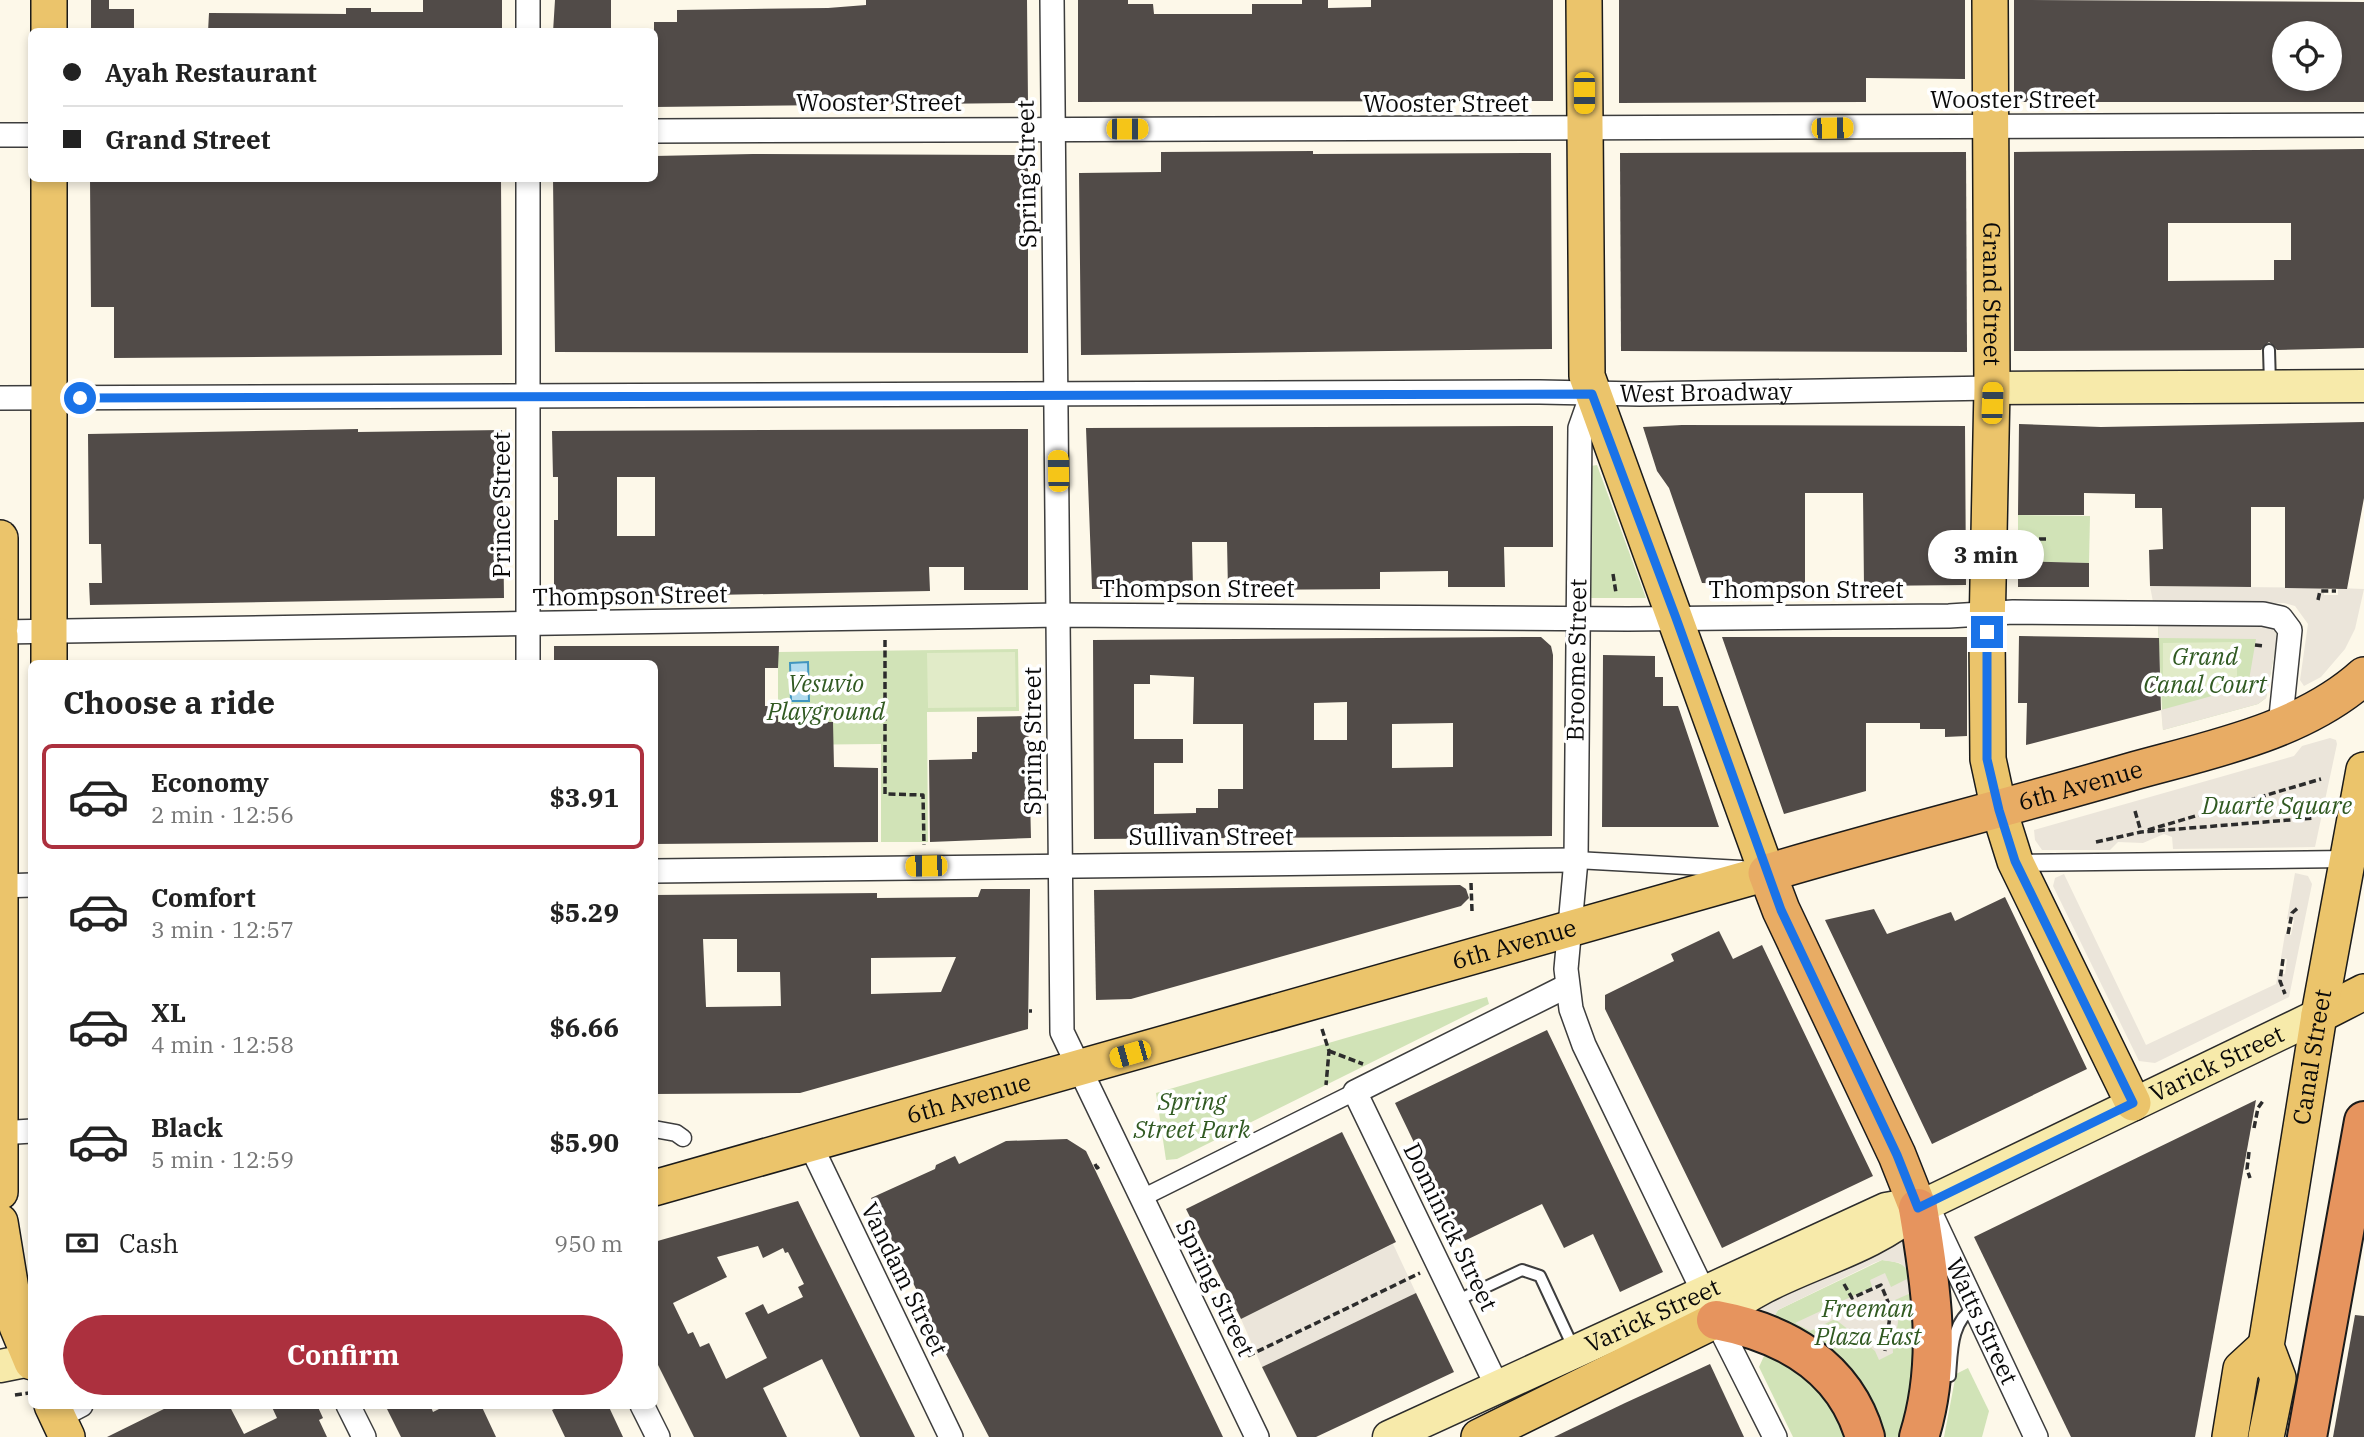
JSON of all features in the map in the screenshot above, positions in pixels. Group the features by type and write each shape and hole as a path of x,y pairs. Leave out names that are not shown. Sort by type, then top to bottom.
{"highway":[{"name":"6th Avenue","path":"1767,873 1999,810 2280,726 2330,702 2364,676"},
{"name":"Watts Street","path":"1767,873 1781,910 1922,1206"},
{"path":"2307,1437 2364,1121"},
{"path":"1919,1437 1928,1402 1933,1343 1932,1299 1922,1206"},
{"path":"1710,1306 1735,1324 1773,1338 1814,1358 1836,1379 1849,1397 1865,1437"}],"main road":[{"path":"49,0 49,28"},
{"path":"1584,0 1585,360 1592,394"},
{"name":"Grand Street","path":"1990,0 1992,388 1987,759 1999,810 2017,863 2133,1103"},
{"path":"49,182 49,647"},
{"name":"West Broadway","path":"1992,388 2364,386"},
{"name":"Watts Street","path":"1592,394 1767,873"},
{"path":"0,537 0,626"},
{"path":"0,634 0,1192"},
{"name":"Canal Street","path":"2266,1437 2278,1378 2266,1346 2319,1015 2364,770"},
{"name":"6th Avenue","path":"658,1187 1767,873"},
{"name":"Varick Street","path":"1479,1437 1518,1428 1710,1306 1886,1209 1922,1206 2364,992"},
{"path":"0,1222 25,1368"},
{"name":"Varick Street","path":"1389,1437 1576,1351 1710,1306"},
{"path":"2230,1437 2241,1368 2266,1346"}],"street":[{"path":"528,0 528,28"},
{"name":"Spring Street","path":"1052,0 1062,1032 1258,1437"},
{"name":"Wooster Street","path":"658,131 1584,130 2364,125"},
{"path":"0,135 28,135"},
{"name":"Prince Street","path":"528,182 528,660"},
{"name":"West Broadway","path":"0,398 1592,394 1941,391 1992,388"},
{"name":"Broome Street","path":"1592,394 1580,428 1576,860 1567,986 1571,1009 1584,1045 1775,1437"},
{"name":"Thompson Street","path":"0,634 49,647 528,624 1060,615 1676,618 1949,616 1987,612 2263,614 2281,618 2288,624 2290,638 2280,726"},
{"path":"2017,863 2347,859"},
{"name":"Sullivan Street","path":"658,871 1060,864 1576,860 1767,873"},
{"path":"0,886 28,885"},
{"path":"1142,1198 1567,986"},
{"name":"Dominick Street","path":"1355,1092 1497,1386"},
{"path":"658,1130 676,1133 683,1138"},
{"path":"0,1132 28,1131"},
{"name":"Vandam Street","path":"810,1144 951,1437"},
{"name":"Watts Street","path":"1922,1206 1975,1307 2036,1437"},
{"path":"350,1409 364,1437"},
{"path":"644,1409 658,1437"}],"lane":[{"path":"2269,350 2270,386"},
{"path":"1456,1301 1522,1270 1539,1276 1576,1351"},
{"path":"1949,1386 1957,1328 1963,1317 1975,1307"}],"path":[{"path":"2018,540 2046,539"},
{"path":"1612,574 1616,593"},
{"path":"2318,600 2320,591 2336,591"},
{"path":"885,640 885,794 923,794 924,849"},
{"path":"2255,645 2265,646"},
{"path":"2085,844 2141,832 2321,779"},
{"path":"2135,811 2141,832"},
{"path":"2141,832 2314,818"},
{"path":"1471,887 1472,911"},
{"path":"2288,934 2292,913 2300,907"},
{"path":"2283,959 2280,981 2285,994"},
{"path":"1322,1029 1329,1051 1327,1091"},
{"path":"1329,1051 1368,1066"},
{"path":"2254,1128 2258,1108 2263,1101"},
{"path":"2249,1152 2247,1169 2250,1178"},
{"path":"1248,1356 1421,1272"},
{"path":"1844,1284 1852,1298 1881,1285 1891,1309 1885,1351"},
{"path":"15,1395 25,1368"}],"green space":[{"path":"1597,465 1646,598 1587,598 1591,466"},
{"path":"2018,515 2090,516 2089,563 2018,561"},
{"name":"Grand Canal Court","path":"2158,625 2274,629 2277,638 2266,698 2258,704 2163,730"},
{"path":"2237,642 2237,687 2163,688 2163,643"},
{"name":"Vesuvio Playground","path":"1018,649 1019,711 927,712 928,842 881,842 881,744 778,745 778,652"},
{"path":"1015,652 1016,707 928,708 927,653"},
{"name":"Spring Street Park","path":"1487,997 1489,1004 1177,1159 1166,1160 1156,1093"},
{"name":"Freeman Plaza East","path":"1882,1260 1906,1267 1916,1289 1917,1353 1907,1437 1872,1437 1774,1316 1778,1310"},
{"path":"1764,1356 1776,1356 1800,1364 1854,1437 1793,1437 1759,1367"},
{"path":"1968,1368 1989,1411 1982,1437 1944,1437 1956,1374"}],"shaded area":[{"path":"2150,586 2324,588 2324,595 2338,595 2338,588 2364,589 2355,629 2345,649 2321,677 2304,686 2300,680 2308,624 2295,606 2284,603 2153,602"},
{"path":"2158,625 2260,625 2274,629 2277,638 2266,698 2258,704 2163,730 2161,710 2248,686 2256,639 2159,638"},
{"name":"Duarte Square","path":"2330,738 2336,740 2337,744 2315,847 2173,849 2172,837 2164,834 2143,843 2118,842 2110,850 2042,850 2035,840 2034,830 2294,756 2302,746"},
{"path":"2295,873 2308,876 2312,884 2289,997 2155,1063 2139,1061 2053,886 2055,878 2064,874 2146,1045 2276,984 2278,973 2285,974 2287,959 2281,958 2285,934 2291,935 2294,920 2287,919"},
{"path":"1900,1236 1905,1239 1911,1273 1900,1263 1882,1260 1778,1310 1775,1321 1741,1305"},
{"path":"1393,1244 1416,1293 1262,1367 1241,1319"},
{"path":"1885,1273 1891,1287 1907,1279 1911,1293 1895,1300 1895,1316 1899,1317 1896,1333 1892,1333 1893,1353 1879,1360 1875,1351 1835,1319 1810,1331 1795,1323 1872,1287 1870,1280"}],"water":[{"path":"808,662 809,701 791,701 790,663"}],"building":[{"path":"91,0 109,0 109,9 134,9 134,28 91,28"},
{"path":"423,0 502,0 502,28 208,28 209,13 346,14 346,8 371,8 371,12 423,12"},
{"path":"555,0 611,0 611,28 553,28"},
{"path":"866,0 1027,0 1028,103 658,107 658,28 654,28 654,22 677,22 677,10 866,5"},
{"path":"1078,0 1128,0 1128,4 1153,4 1154,14 1252,14 1252,4 1302,4 1302,0 1328,0 1328,8 1371,7 1371,0 1553,0 1553,101 1078,102"},
{"path":"1619,0 1965,0 1965,79 1866,78 1866,102 1619,103"},
{"path":"2014,0 2364,2 2364,102 2014,102"},
{"path":"2364,149 2364,348 2277,350 2269,342 2261,350 2014,351 2014,152","holes":["2168,223 2291,223 2291,260 2274,260 2274,280 2168,281"]},
{"path":"1313,151 1313,154 1551,153 1552,349 1081,355 1079,173 1161,172 1161,152"},
{"path":"1966,152 1967,352 1621,351 1620,153"},
{"path":"1028,155 1028,353 555,352 553,182 658,182 658,156"},
{"path":"90,182 501,182 502,355 114,358 114,307 91,307"},
{"path":"2364,422 2364,498 2347,589 2285,588 2285,507 2251,507 2251,587 2150,586 2149,550 2163,549 2162,508 2135,508 2135,494 2084,493 2084,515 2018,515 2019,424 2101,427"},
{"path":"1553,426 1553,547 1504,547 1505,587 1448,587 1448,571 1380,572 1380,589 1228,590 1227,542 1192,542 1193,589 1092,589 1086,428"},
{"path":"1965,426 1966,585 1864,586 1863,493 1805,493 1805,586 1702,583 1669,488 1657,471 1643,427"},
{"path":"358,429 358,432 502,430 504,598 90,605 89,583 102,583 101,544 89,544 88,434"},
{"path":"1028,429 1028,590 964,590 964,567 929,567 930,591 554,598 554,520 558,520 558,477 553,477 552,431","holes":["617,477 655,477 655,536 617,536"]},
{"path":"2018,561 2089,563 2089,587 2018,587"},
{"path":"2019,636 2159,638 2161,710 2026,745 2027,703 2018,703"},
{"path":"1541,637 1551,646 1553,655 1552,836 1094,839 1093,640","holes":["1150,675 1194,677 1193,724 1243,724 1243,789 1218,789 1218,808 1196,808 1196,813 1154,814 1154,763 1183,763 1183,739 1134,739 1134,684 1150,684","1347,702 1347,740 1314,740 1314,703","1453,723 1453,767 1392,768 1392,724"]},
{"path":"1722,637 1967,637 1967,736 1945,737 1945,729 1920,729 1920,723 1866,723 1866,791 1784,814"},
{"path":"554,646 779,646 778,668 765,668 765,706 778,706 778,722 833,722 834,767 878,768 878,842 658,844 658,660 554,660"},
{"path":"1603,655 1655,656 1655,677 1663,677 1663,706 1678,706 1719,827 1602,827"},
{"path":"1028,716 1031,838 930,842 929,760 972,759 972,752 977,752 977,717"},
{"path":"1460,885 1466,889 1469,898 1461,906 1131,999 1096,1000 1094,890"},
{"path":"981,889 1030,889 1028,1029 800,1093 658,1094 658,895 877,893 877,898 978,897","holes":["703,939 737,939 737,972 780,972 781,1006 706,1007","956,957 941,992 871,994 871,958"]},
{"path":"2005,897 2087,1069 1932,1144 1825,920 1874,909 1887,934 1951,912 1955,921"},
{"path":"1719,931 1733,959 1762,945 1873,1176 1722,1248 1605,1009 1605,995 1674,961 1671,954"},
{"path":"1547,1030 1663,1272 1620,1292 1593,1234 1564,1248 1542,1204 1462,1242 1395,1103"},
{"path":"2256,1100 2195,1437 2071,1437 1974,1237"},
{"path":"1342,1132 1396,1242 1241,1319 1186,1209"},
{"path":"1067,1139 1086,1151 1223,1437 989,1437 920,1304 923,1303 871,1198 935,1169 936,1165 955,1156 959,1164 1006,1141"},
{"path":"798,1201 915,1437 860,1437 822,1359 763,1388 787,1437 694,1437 658,1365 658,1241","holes":["758,1246 763,1258 783,1248 785,1253 788,1252 804,1284 798,1287 803,1297 768,1314 763,1304 745,1313 767,1358 726,1379 709,1343 700,1347 693,1332 688,1334 673,1303 727,1277 717,1257"]},
{"path":"1416,1293 1454,1372 1316,1437 1297,1437 1262,1367"},
{"path":"2355,1315 2364,1316 2364,1437 2333,1437"},
{"path":"1710,1364 1744,1437 1554,1437 1625,1403"},
{"path":"164,1409 231,1409 244,1434 277,1418 273,1409 319,1409 323,1418 319,1420 327,1437 107,1437"},
{"path":"387,1409 432,1409 433,1412 439,1409 483,1409 496,1437 401,1437"},
{"path":"610,1409 623,1437 565,1437 552,1410"}],"route":[{"path":"80,398 1540,392 1592,394 1781,910 1897,1155 1918,1208 2133,1103 2015,861 1999,810 1987,759 1987,632"}]}
